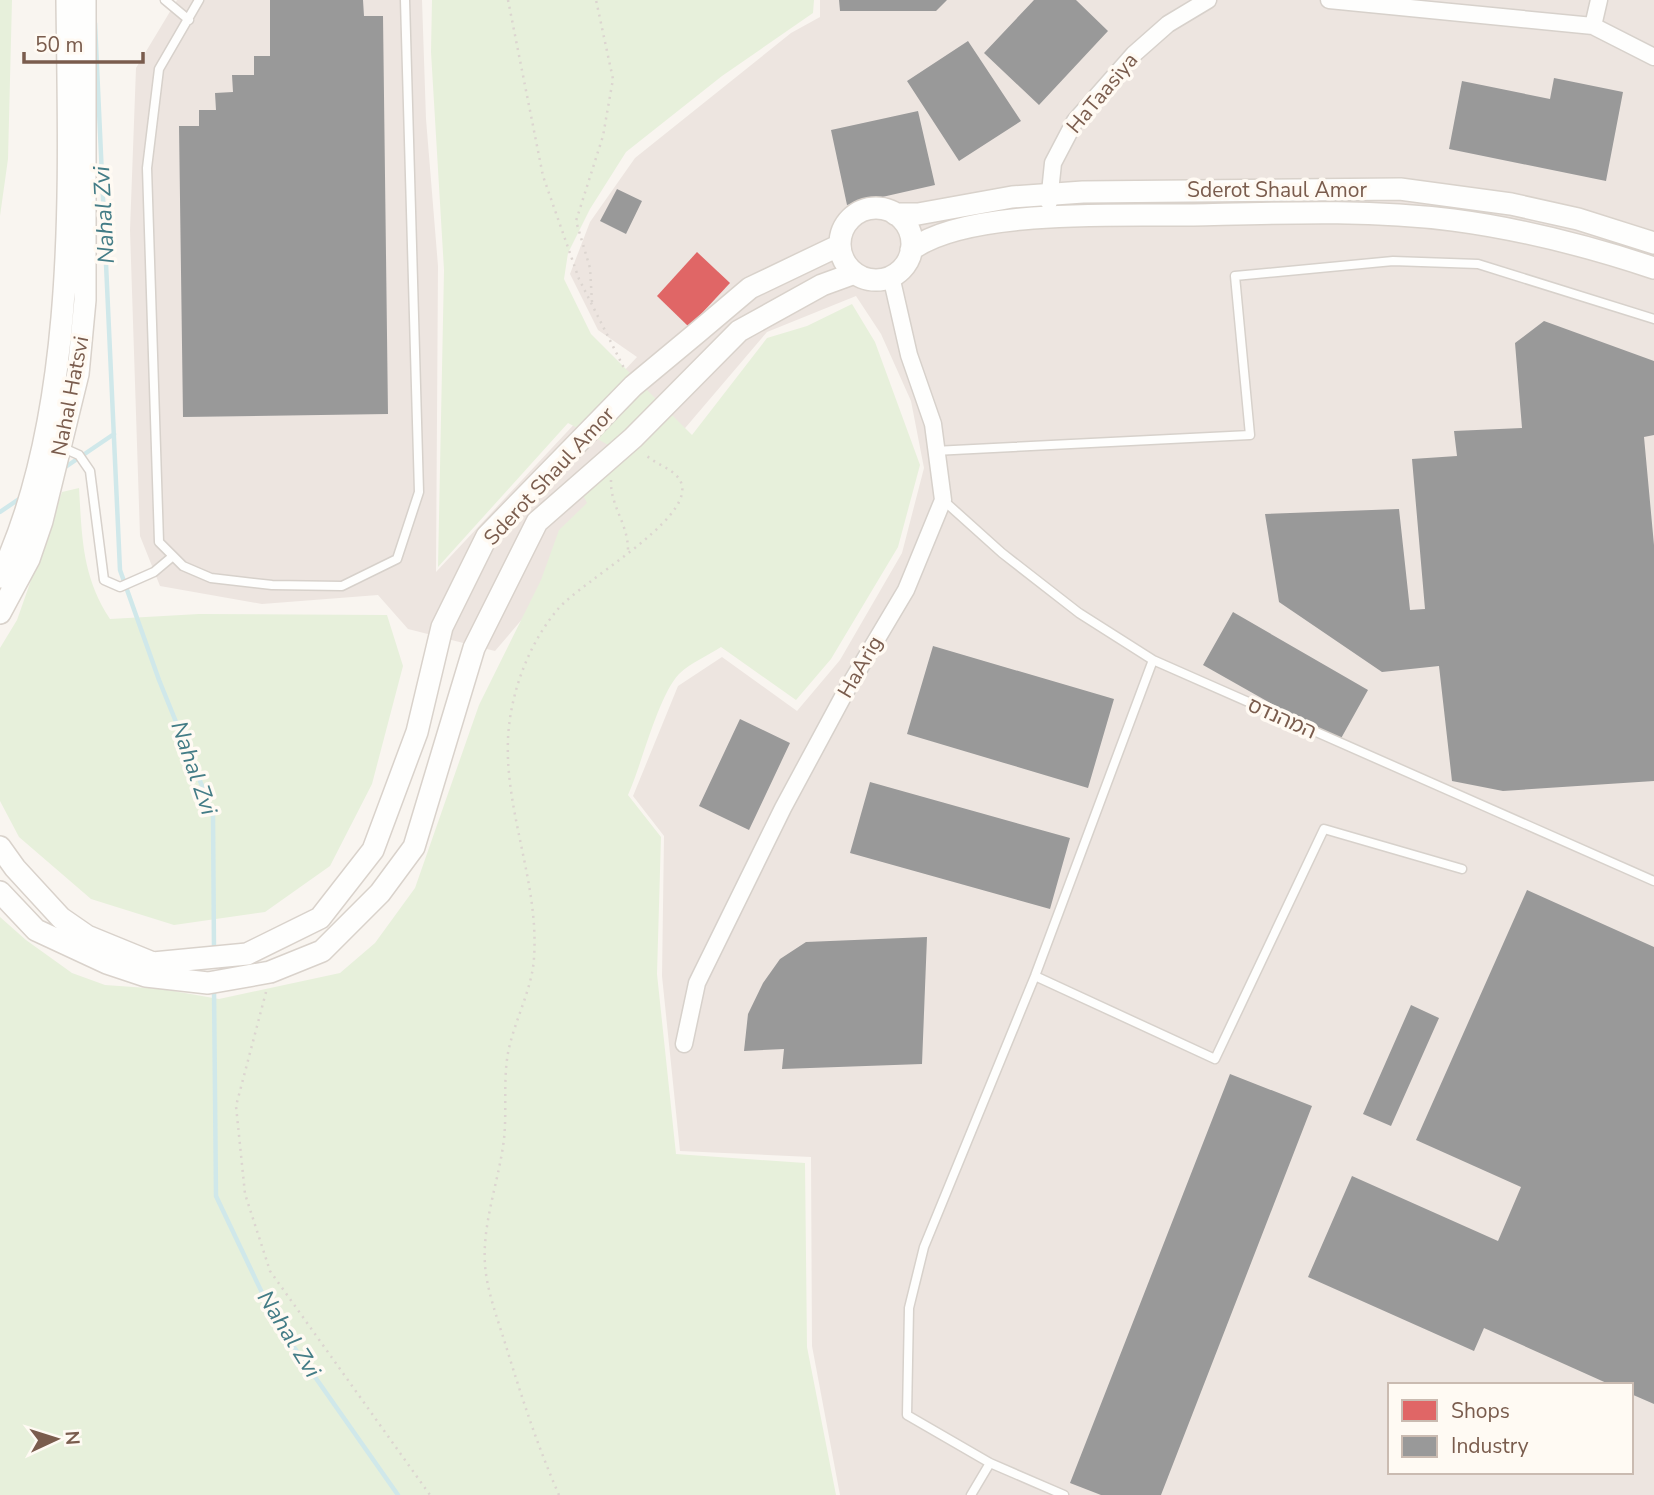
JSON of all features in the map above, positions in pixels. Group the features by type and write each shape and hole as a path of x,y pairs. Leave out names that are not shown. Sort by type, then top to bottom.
{"street":[{"name":"Nahal Hatsvi","path":"0,577 52,445 62,289 68,109 67,0"},
{"name":"Nahal Hatsvi","path":"0,613 29,559 52,445 83,336 85,0"},
{"name":"HaTaasiya","path":"1049,219 1053,163 1075,121 1134,54 1168,24 1208,0"},
{"path":"1329,0 1593,26 1654,57"},
{"path":"1593,26 1599,0"},
{"name":"Sderot Shaul Amor","path":"895,214 918,214 972,202 1050,194 1400,189 1511,204 1578,219 1654,243"},
{"path":"878,208 895,214 907,227 911,250 907,260 891,276 867,278 855,273 842,256 840,245 847,222 855,214 878,208"},
{"name":"Sderot Shaul Amor","path":"911,250 925,239 943,233 976,226 1049,219 1398,214 1507,228 1572,243 1654,268"},
{"name":"Sderot Shaul Amor","path":"0,847 15,868 61,918 87,936 153,963 247,954 320,918 373,850 418,732 442,627 487,536 633,386 750,288 840,245"},
{"name":"Sderot Shaul Amor","path":"0,892 36,930 107,963 146,976 208,983 270,972 322,951 380,893 414,847 474,648 537,522 633,438 740,331 822,285 855,273"},
{"path":"891,276 909,355 933,424 934,451 943,500"},
{"name":"HaArig","path":"684,1044 697,983 789,796 846,691 906,590 943,500"}],"lane":[{"path":"165,0 189,20"},
{"path":"199,0 159,69 147,168 159,542 183,566 211,578 272,585 342,586 397,559 419,492 405,0"},
{"path":"934,451 1250,435 1235,276 1394,261 1478,264 1654,319"},
{"path":"52,445 79,455 90,471 104,580 120,587 154,572 173,556"},
{"name":"המהנדס","path":"943,500 1002,553 1079,613 1153,660 1654,881"},
{"path":"1063,1495 990,1463 907,1415 909,1308 924,1247 1035,976 1153,660"},
{"path":"1035,976 1215,1059 1324,829 1462,869"},
{"path":"971,1495 990,1463"}],"path":[{"path":"508,0 543,176 579,279 633,386"},
{"path":"592,304 590,268 576,221 603,136 613,79 596,0"},
{"path":"559,1495 533,1436 489,1291 485,1265 485,1239 504,1139 508,1054 534,960 533,908 510,794 508,739 512,706 532,645 558,609 656,531 681,503 682,486 676,474 646,456 633,438"},
{"path":"612,468 611,493 628,533 628,552"},
{"path":"270,972 236,1106 245,1194 270,1271 430,1495"}],"shaded area":[{"path":"177,0 422,0 426,119 438,266 436,572 637,357 598,330 570,274 590,222 635,158 791,33 820,17 820,0 1654,0 1654,1495 840,1495 812,1346 811,1157 680,1151 662,976 664,836 633,796 678,686 722,657 797,711 840,660 902,553 924,468 911,401 881,334 856,296 767,332 495,651 408,629 378,595 262,604 160,586 140,536 130,230 136,68"}],"green space":[{"path":"0,0 12,0 8,159 0,216"},
{"path":"432,0 814,0 813,13 722,76 626,152 590,209 568,253 564,279 591,334 692,435 767,338 807,326 852,304 875,342 920,465 898,547 831,659 796,700 721,647 683,670 671,684 657,714 628,795 661,837 657,974 676,1154 805,1163 807,1347 836,1495 0,1495 0,917 26,940 72,973 105,985 162,989 219,999 340,973 375,943 415,888 479,705 541,580 559,530 587,503 582,493 612,447 568,423 438,567 444,270 431,52"},
{"path":"79,488 85,556 94,588 110,619 199,614 387,615 403,666 372,784 330,866 265,912 174,925 91,899 19,837 0,801 0,648 17,620 62,492"}],"building: Shops":[{"path":"697,252 730,283 689,327 657,296"}],"building: Industry":[{"path":"270,0 363,0 364,16 383,16 388,414 183,417 179,126 199,126 199,110 216,110 215,93 233,92 232,75 254,75 254,56 270,56"},
{"path":"839,0 947,0 936,11 840,11"},
{"path":"1034,0 1076,0 1108,31 1039,105 984,53"},
{"path":"968,41 1021,121 959,161 907,81"},
{"path":"1554,78 1623,92 1606,181 1449,149 1462,81 1550,99"},
{"path":"918,111 935,185 847,205 831,130"},
{"path":"617,189 642,201 626,234 600,221"},
{"path":"1544,321 1654,361 1654,435 1644,437 1654,545 1654,781 1503,791 1452,781 1439,666 1382,672 1279,602 1265,514 1399,509 1410,610 1425,609 1412,459 1457,456 1454,431 1522,428 1515,343"},
{"path":"1233,612 1368,690 1339,742 1203,665"},
{"path":"933,646 1114,699 1088,788 907,734"},
{"path":"740,719 790,743 749,830 699,806"},
{"path":"870,782 1070,838 1050,909 850,853"},
{"path":"1527,890 1654,947 1654,1404 1633,1395 1633,1383 1607,1383 1484,1328 1474,1351 1308,1277 1352,1176 1498,1241 1521,1187 1416,1140"},
{"path":"927,937 922,1064 782,1069 784,1049 744,1051 748,1014 763,983 780,959 806,942"},
{"path":"1411,1005 1439,1018 1391,1126 1363,1114"},
{"path":"1230,1074 1312,1106 1161,1495 1101,1495 1070,1483"}],"waterway":[{"name":"Nahal Zvi","path":"95,23 120,570 159,680 213,813 214,951"},
{"path":"61,470 114,434"},
{"path":"0,512 22,497"},
{"name":"Nahal Zvi","path":"214,988 216,1196 275,1320 398,1495"}]}
